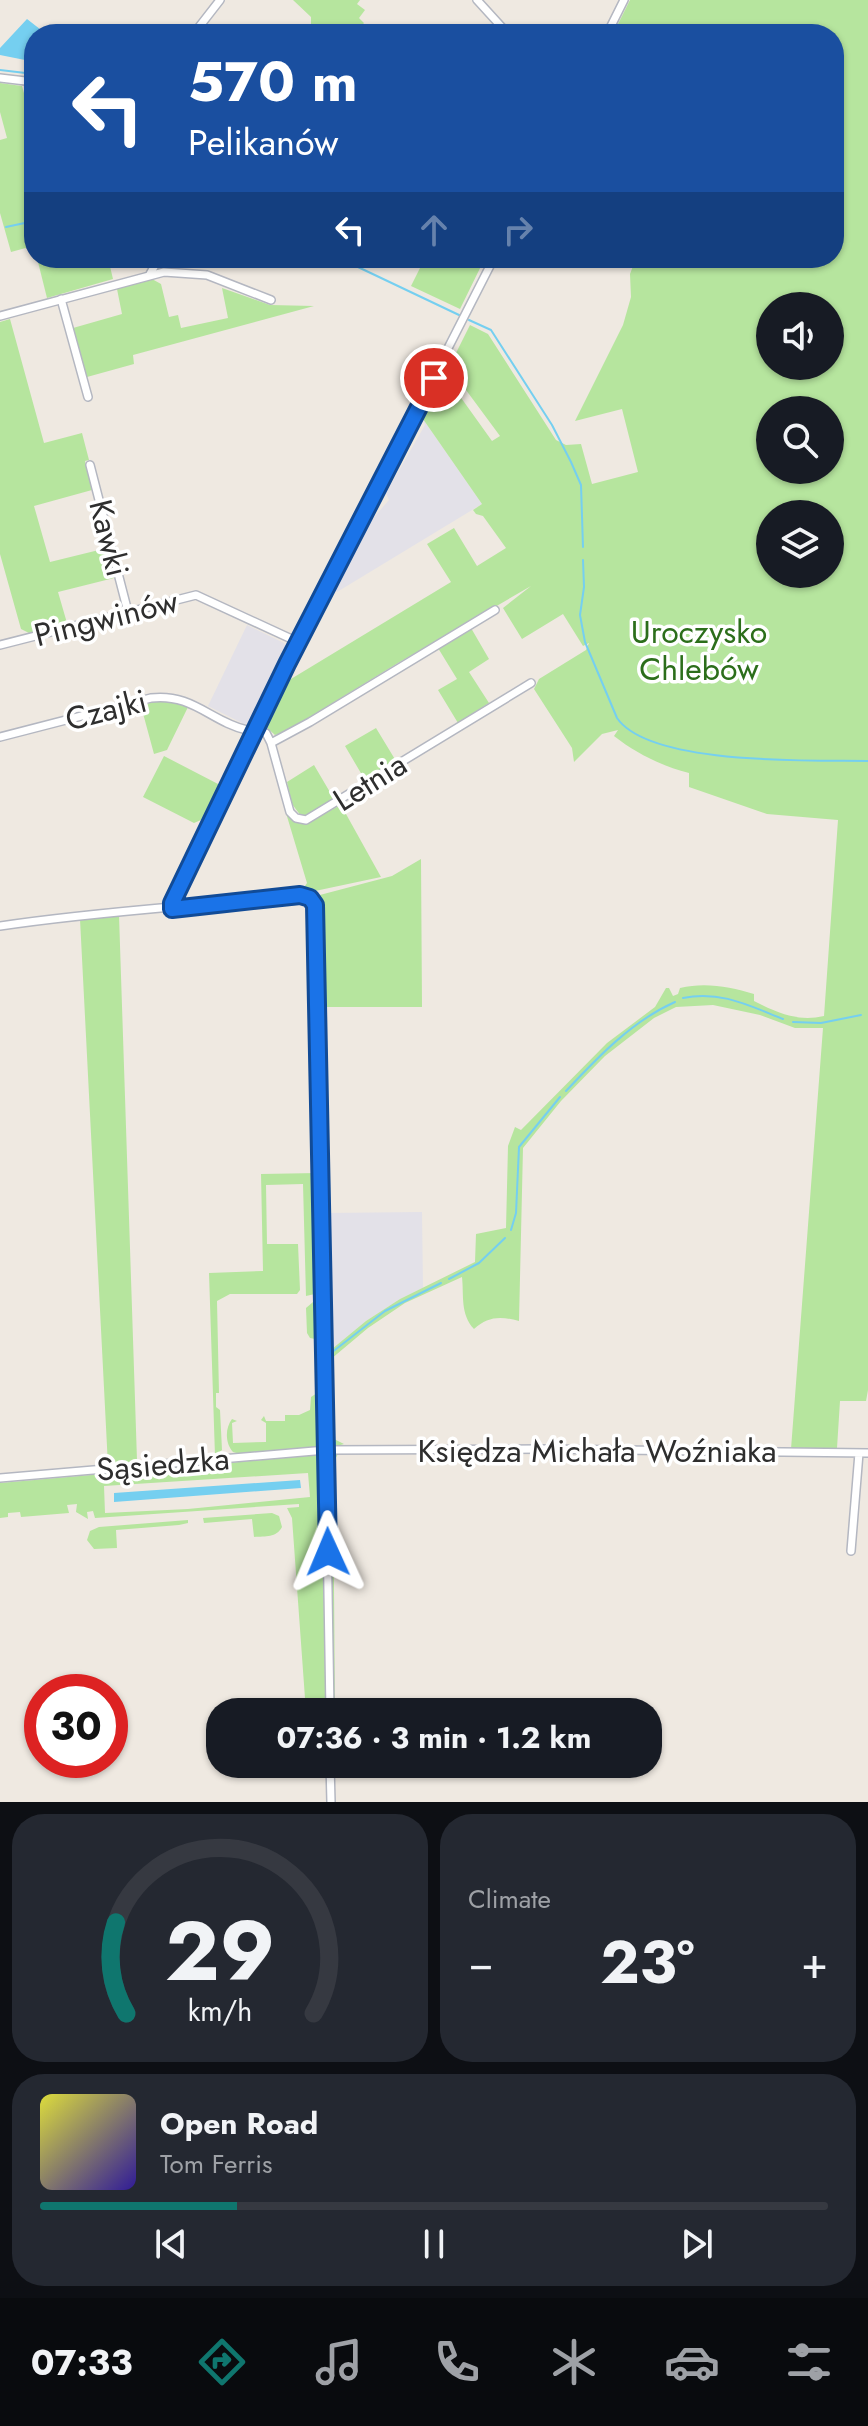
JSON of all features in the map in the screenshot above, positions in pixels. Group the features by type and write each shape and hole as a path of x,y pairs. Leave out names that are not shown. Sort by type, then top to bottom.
{"street":[{"path":"201,24 220,0"},
{"path":"477,0 499,24"},
{"path":"612,24 624,0"},
{"path":"0,78 24,81"},
{"path":"150,274 153,268"},
{"path":"172,909 173,895 254,731 489,268"},
{"path":"0,316 150,274 207,275 271,300"},
{"path":"61,299 88,397"},
{"name":"Kawki","path":"90,465 128,612"},
{"name":"Pingwinów","path":"0,645 196,595 298,642"},
{"path":"254,731 266,733 271,743 495,610"},
{"name":"Letnia","path":"271,743 290,812 300,820 306,820 531,683"},
{"name":"Czajki","path":"0,737 167,696 182,699 245,730 254,731"},
{"path":"0,926 80,915 172,909 297,895 310,898 316,911 330,1698"},
{"name":"Księdza Michała Woźniaka","path":"326,1450 868,1453"},
{"name":"Sąsiedzka","path":"0,1478 326,1450"},
{"path":"851,1551 859,1453"},
{"path":"330,1778 331,1802"}],"shaded area":[{"path":"423,419 482,504 337,592 335,590 369,523 389,500 386,493 425,425"},
{"path":"247,625 284,643 286,648 250,723 244,724 208,706"},
{"path":"422,1212 423,1288 366,1321 331,1350 332,1300 326,1213"}],"green space":[{"path":"293,0 360,0 357,4 365,10 359,18 363,24 311,24 311,17"},
{"name":"Uroczysko Chlebów","path":"630,0 868,0 866,1401 840,1401 837,1448 791,1449 823,1028 795,1028 760,1015 713,1005 676,1007 654,1018 605,1056 561,1101 523,1148 519,1321 495,1318 474,1329 465,1311 462,1277 405,1303 368,1328 331,1359 332,1438 344,1444 337,1446 330,1441 328,1427 329,1307 332,1305 332,1349 366,1321 400,1299 475,1262 476,1234 506,1228 508,1146 515,1127 521,1130 607,1043 655,1007 666,988 673,996 678,994 680,988 690,986 727,987 754,994 754,1001 788,1015 805,1018 824,1016 838,820 767,814 689,787 689,773 659,763 632,748 614,736 618,730 602,734 574,762 572,748 534,689 539,679 586,650 589,643 583,646 563,614 522,639 503,608 531,586 287,731 275,735 264,725 286,682 451,582 427,544 454,528 477,566 506,548 483,516 473,510 482,504 423,419 444,374 492,441 500,436 449,367 470,325 488,334 556,440 566,445 581,444 592,484 638,472 622,409 575,421 623,325 631,297 632,268 844,268 844,24 618,24"},
{"path":"0,83 22,86 24,248 11,252 0,213 0,140 7,138 0,112"},
{"path":"40,268 110,268 113,279 47,298"},
{"path":"420,268 480,268 460,309 411,286"},
{"path":"152,279 161,284 169,317 178,315 181,328 228,318 222,288 270,305 314,306 133,355 134,364 87,377 73,328 122,314 117,289"},
{"path":"10,319 44,443 82,433 89,460 85,461 92,490 34,506 50,562 107,548 114,578 58,592 67,623 29,633 21,629 0,554 0,322"},
{"path":"471,628 489,659 469,672 489,703 458,723 438,690 457,679 438,648"},
{"path":"162,699 174,700 188,707 167,750 154,754 141,706"},
{"path":"376,728 396,761 365,780 345,746"},
{"path":"164,756 220,785 201,820 194,823 143,797"},
{"path":"314,765 334,799 309,815 301,816 292,804 287,782"},
{"path":"341,805 381,877 315,891 303,889 307,883 286,813 293,820 305,823"},
{"path":"421,859 422,1007 322,1007 316,896 392,876"},
{"path":"119,915 137,1460 108,1466 80,919"},
{"path":"318,1173 319,1293 306,1296 303,1184 266,1185 267,1244 298,1244 300,1290 297,1294 230,1294 217,1301 219,1393 216,1393 216,1407 220,1410 222,1450 215,1456 209,1273 263,1271 261,1174"},
{"path":"313,1302 320,1326 323,1392 321,1442 316,1447 240,1454 233,1452 227,1436 232,1419 237,1421 232,1423 233,1443 266,1442 266,1423 261,1420 264,1416 266,1421 285,1421 285,1415 299,1415 310,1410 311,1397 317,1393 315,1339 307,1333 306,1308"},
{"path":"333,1454 338,1454 333,1463 335,1698 332,1698 329,1465"},
{"path":"319,1455 323,1463 326,1698 305,1698 292,1518 287,1508 299,1507 299,1504 95,1518 93,1511 87,1512 88,1519 76,1512 77,1504 67,1505 69,1513 21,1517 20,1512 8,1513 8,1517 0,1518 0,1483","holes":["308,1473 310,1497 188,1509 105,1513 104,1486"]},
{"path":"272,1513 279,1516 282,1527 274,1535 254,1537 252,1519 204,1523 203,1518"},
{"path":"188,1520 188,1523 179,1525 116,1530 117,1548 94,1549 87,1540 90,1531 99,1527"}],"water":[{"path":"27,19 33,24 24,24 24,60 0,55 0,48"},
{"path":"300,1480 301,1488 114,1502 114,1493"}],"waterway":[{"path":"0,70 24,73"},
{"path":"6,227 24,223"},
{"path":"360,268 459,315"},
{"path":"469,320 491,330 552,425 571,462 581,485 583,547"},
{"path":"583,560 584,587 580,615 585,642 617,718 635,734 662,745 734,757 868,761"},
{"path":"683,998 722,998 783,1019"},
{"path":"566,1091 630,1030 675,1002"},
{"path":"793,1022 821,1023 861,1015"},
{"path":"511,1230 516,1213 519,1147 560,1097"},
{"path":"449,1279 479,1263 505,1238"},
{"path":"331,1353 385,1311 441,1283"},
{"path":"330,1354 330,1432 331,1440 335,1443"},
{"path":"333,1552 331,1477 335,1455"}],"route":[{"path":"328,1552 315,905 310,898 300,895 172,909 172,903 173,895 287,664 434,378"}]}
